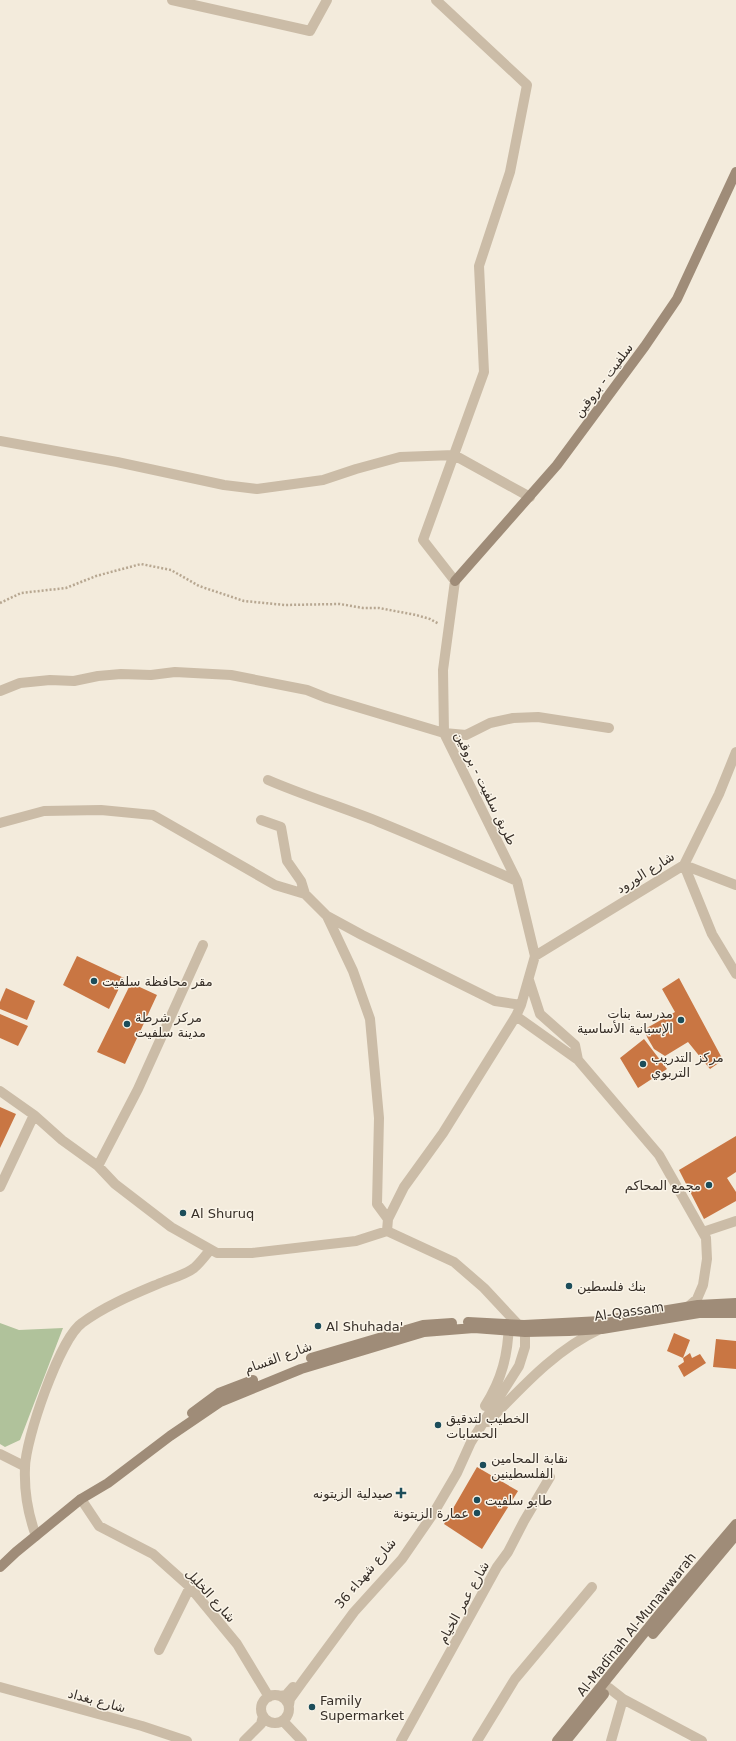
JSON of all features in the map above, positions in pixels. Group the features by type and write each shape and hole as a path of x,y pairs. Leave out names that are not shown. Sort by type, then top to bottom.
{"main road":[{"name":"سلفيت - بروقين","path":"455,581 557,465 645,346 677,299 736,172"},
{"name":"شارع القسام","path":"0,1558 11,1546 35,1533 81,1499 108,1483 170,1436 220,1402 250,1388 301,1369 424,1332 601,1321 689,1306 736,1303"},
{"name":"Al-Qassam","path":"525,1332 602,1328 698,1313 736,1312"},
{"name":"شارع القسام","path":"0,1568 77,1494 104,1477 219,1393 298,1362 423,1325 474,1322 511,1326 525,1332"},
{"name":"Al-Madīnah Al-Munawwarah","path":"557,1741 661,1612 736,1524"},
{"path":"566,1741 666,1617 736,1535"}],"street":[{"path":"172,0 310,30 328,0"},
{"path":"436,0 527,85 510,172 479,266 484,372 423,540 455,581"},
{"path":"0,441 117,462 210,482 257,488 323,480 400,457 454,455 530,496"},
{"name":"طريق سلفيت - بروقين","path":"455,581 443,670 444,733 517,881 535,956"},
{"path":"0,691 20,683 50,680 74,681 98,676 122,674 151,675 175,672 231,675 307,690 333,700 444,733 466,735 490,723 513,718 538,717 609,728"},
{"name":"شارع الورود","path":"535,956 684,865 719,794 736,752"},
{"path":"268,780 304,795 333,804 381,823 517,881"},
{"path":"0,823 44,811 101,810 154,815 274,885 305,894"},
{"path":"261,820 281,827 287,861 301,881 305,894 327,916 495,1001 521,1005"},
{"path":"684,865 736,886"},
{"path":"684,865 712,934 736,974"},
{"path":"327,916 353,971 370,1019 379,1118 378,1204 388,1219"},
{"path":"98,1166 138,1089 203,945"},
{"path":"387,1231 388,1219 404,1187 442,1133 516,1016 521,1005 535,956"},
{"path":"529,979 540,1014 575,1045 578,1060"},
{"path":"516,1016 578,1060 659,1154 703,1232 708,1247 706,1271 700,1292 689,1306"},
{"path":"0,1091 34,1115 62,1140 98,1166 115,1184 171,1227 210,1250 217,1253 252,1253 356,1241 387,1231 454,1262 484,1288 511,1326"},
{"path":"0,1188 34,1115"},
{"path":"703,1232 736,1221"},
{"path":"35,1533 27,1512 24,1466 33,1429 48,1381 67,1343 80,1324 97,1313 140,1291 194,1269 210,1250"},
{"name":"شارع شهداء 36","path":"280,1696 286,1695 291,1690 350,1609 398,1556 429,1511 453,1471 477,1420 499,1381 506,1362 511,1326"},
{"path":"470,1443 484,1426 553,1358 576,1341 602,1328"},
{"path":"470,1443 519,1366 525,1347 525,1332"},
{"name":"شارع شهداء 36","path":"289,1705 290,1699 354,1612 406,1552 433,1514 457,1473 470,1443"},
{"path":"0,1454 24,1466"},
{"name":"شارع عمر الخيام","path":"401,1741 497,1568 508,1552 550,1477"},
{"name":"شارع الخليل","path":"81,1499 99,1526 153,1554 190,1587 238,1644 269,1696"},
{"path":"159,1650 190,1587"},
{"path":"477,1741 515,1679 592,1587"},
{"name":"شارع بغداد","path":"0,1687 142,1726 187,1741"},
{"path":"609,1688 623,1699 702,1741"},
{"path":"244,1741 260,1724 263,1716 262,1704 269,1696 280,1696 284,1698 289,1705 289,1712 278,1722 262,1730 252,1741"},
{"path":"611,1741 623,1699"},
{"path":"263,1716 278,1722 302,1741"}],"path":[{"path":"0,603 21,593 66,588 96,576 141,564 171,570 199,586 244,601 286,605 340,604 363,608 379,608 416,614 430,619 442,626 449,625"}],"green space":[{"path":"0,1323 19,1330 63,1328 20,1440 5,1447 0,1444"}],"building":[{"name":"مقر محافظة سلفيت","path":"77,956 124,978 109,1009 63,985"},
{"name":"مدرسة بنات الإسبانية الأساسية","path":"679,978 723,1060 710,1069 688,1042 665,1056 654,1049 647,1037 645,1029 675,1012 662,989"},
{"name":"مركز شرطة مدينة سلفيت","path":"131,983 157,995 125,1064 97,1052"},
{"path":"6,988 35,1001 27,1020 0,1009 0,1002"},
{"path":"0,1014 28,1026 18,1046 0,1038"},
{"name":"مركز التدريب التربوي","path":"644,1039 667,1069 638,1088 620,1058"},
{"path":"0,1107 16,1114 0,1148"},
{"name":"مجمع المحاكم","path":"736,1136 736,1172 727,1178 736,1192 736,1201 704,1219 679,1170"},
{"path":"674,1333 690,1340 683,1358 667,1351"},
{"path":"716,1339 736,1341 736,1369 713,1367"},
{"path":"690,1353 692,1358 700,1354 706,1363 684,1377 678,1366 684,1362 683,1358"},
{"name":"عمارة الزيتونة","path":"477,1467 518,1491 482,1549 444,1524"}],"place":[{"name":"مقر محافظة سلفيت","path":"94,981"},
{"name":"مدرسة بنات الإسبانية الأساسية","path":"681,1020"},
{"name":"مركز شرطة مدينة سلفيت","path":"127,1024"},
{"name":"مركز التدريب التربوي","path":"643,1064"},
{"name":"مجمع المحاكم","path":"709,1185"},
{"name":"Al Shuruq","path":"183,1213"},
{"name":"بنك فلسطين","path":"569,1286"},
{"name":"Al Shuhada'","path":"318,1326"},
{"name":"الخطيب لتدقيق الحسابات","path":"438,1425"},
{"name":"نقابة المحامين الفلسطينين","path":"483,1465"},
{"name":"صيدلية الزيتونه","path":"401,1493"},
{"name":"طابو سلفيت","path":"477,1500"},
{"name":"عمارة الزيتونة","path":"477,1513"},
{"name":"Family Supermarket","path":"312,1707"}]}
